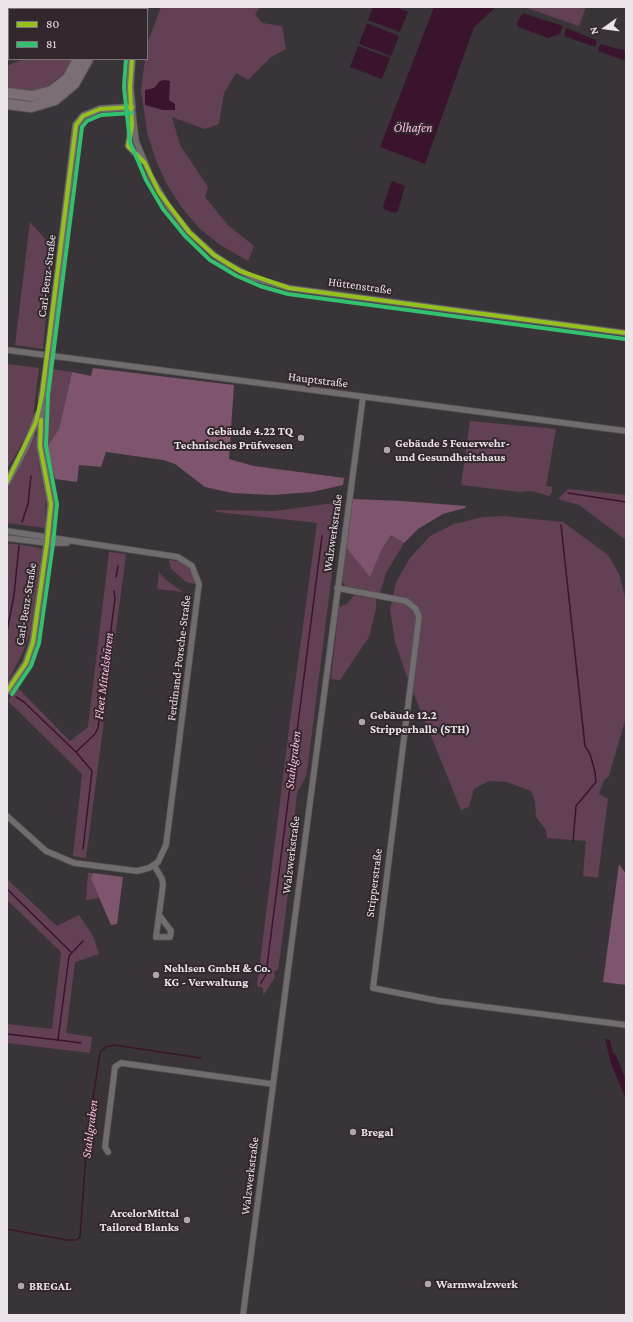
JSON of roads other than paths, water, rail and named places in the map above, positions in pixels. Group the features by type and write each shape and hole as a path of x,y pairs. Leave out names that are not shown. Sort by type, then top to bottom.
{"highway":[{"path":"7,93 32,96 52,91 68,78 77,60"},
{"path":"7,104 31,107 55,100 74,84 87,60"}],"street":[{"name":"Hüttenstraße","path":"132,60 130,87 136,141 145,163 159,192 190,232 226,263 262,280 289,288 626,333"},
{"name":"Hüttenstraße","path":"132,107 132,126 128,146 145,163"},
{"name":"Carl-Benz-Straße","path":"7,482 36,422 42,395 76,125 80,119 100,109 132,107"},
{"name":"Hauptstraße","path":"7,350 626,431"},
{"name":"Carl-Benz-Straße","path":"7,691 26,663 33,642 47,539 50,504 40,446 42,395"},
{"name":"Walzwerkstraße","path":"243,1315 363,397"},
{"name":"Ferdinand-Porsche-Straße","path":"7,531 47,539 178,557 192,566 199,579 199,590 166,846 161,857 154,865"},
{"name":"Ferdinand-Porsche-Straße","path":"7,538 47,539"},
{"name":"Stripperstraße","path":"337,588 406,601 416,609 419,617 372,988 439,1001 626,1025"},
{"path":"7,816 46,851 74,863 138,871 154,865 162,879 159,915"},
{"path":"108,1152 105,1147 115,1068 121,1063 272,1084"}],"water":[{"path":"373,7 396,7 408,12 400,32 368,20"},
{"name":"Ölhafen","path":"434,7 496,7 474,27 425,164 380,147"},
{"path":"523,13 563,26 560,34 548,38 518,27 517,22"},
{"path":"367,23 399,36 391,56 359,44"},
{"path":"566,28 596,40 597,43 595,47 564,36"},
{"path":"600,44 626,51 626,61 598,51"},
{"path":"358,46 390,58 382,79 350,67"},
{"path":"160,81 170,81 169,100 175,104 175,110 163,110 145,105 145,90 154,88"},
{"path":"393,181 405,186 398,211 394,213 384,209 383,206"},
{"path":"605,1039 610,1040 613,1053 616,1055 626,1080 626,1099 611,1064"}],"waterway":[{"name":"Fleet Mittelsbüren","path":"22,522 28,504 31,476"},
{"path":"568,493 626,502"},
{"path":"561,525 585,746 590,754 596,782 576,806 573,842"},
{"name":"Stahlgraben","path":"261,983 266,974 322,536"},
{"name":"Fleet Mittelsbüren","path":"7,631 14,595 19,546"},
{"name":"Fleet Mittelsbüren","path":"116,577 118,566"},
{"name":"Fleet Mittelsbüren","path":"76,752 95,734 98,728 115,599 114,591"},
{"name":"Fleet Mittelsbüren","path":"16,697 24,702 76,752 92,771 83,849"},
{"name":"Fleet Mittelsbüren","path":"7,889 71,952"},
{"name":"Fleet Mittelsbüren","path":"7,1034 58,1040 69,956 83,941"},
{"name":"Fleet Mittelsbüren","path":"59,1040 81,1043"},
{"name":"Stahlgraben","path":"7,1229 67,1240 77,1240 80,1237 87,1140 100,1052 106,1047 114,1045 201,1058"}],"place":[{"name":"Gebäude 4.22 TQ Technisches Prüfwesen","path":"301,438"},
{"name":"Gebäude 5 Feuerwehr- und Gesundheitshaus","path":"387,450"},
{"name":"Gebäude 12.2 Stripperhalle (STH)","path":"362,722"},
{"name":"Nehlsen GmbH & Co. KG - Verwaltung","path":"156,975"},
{"name":"Bregal","path":"353,1132"},
{"name":"ArcelorMittal Tailored Blanks","path":"187,1220"},
{"name":"Warmwalzwerk","path":"428,1284"},
{"name":"BREGAL","path":"21,1286"}]}
